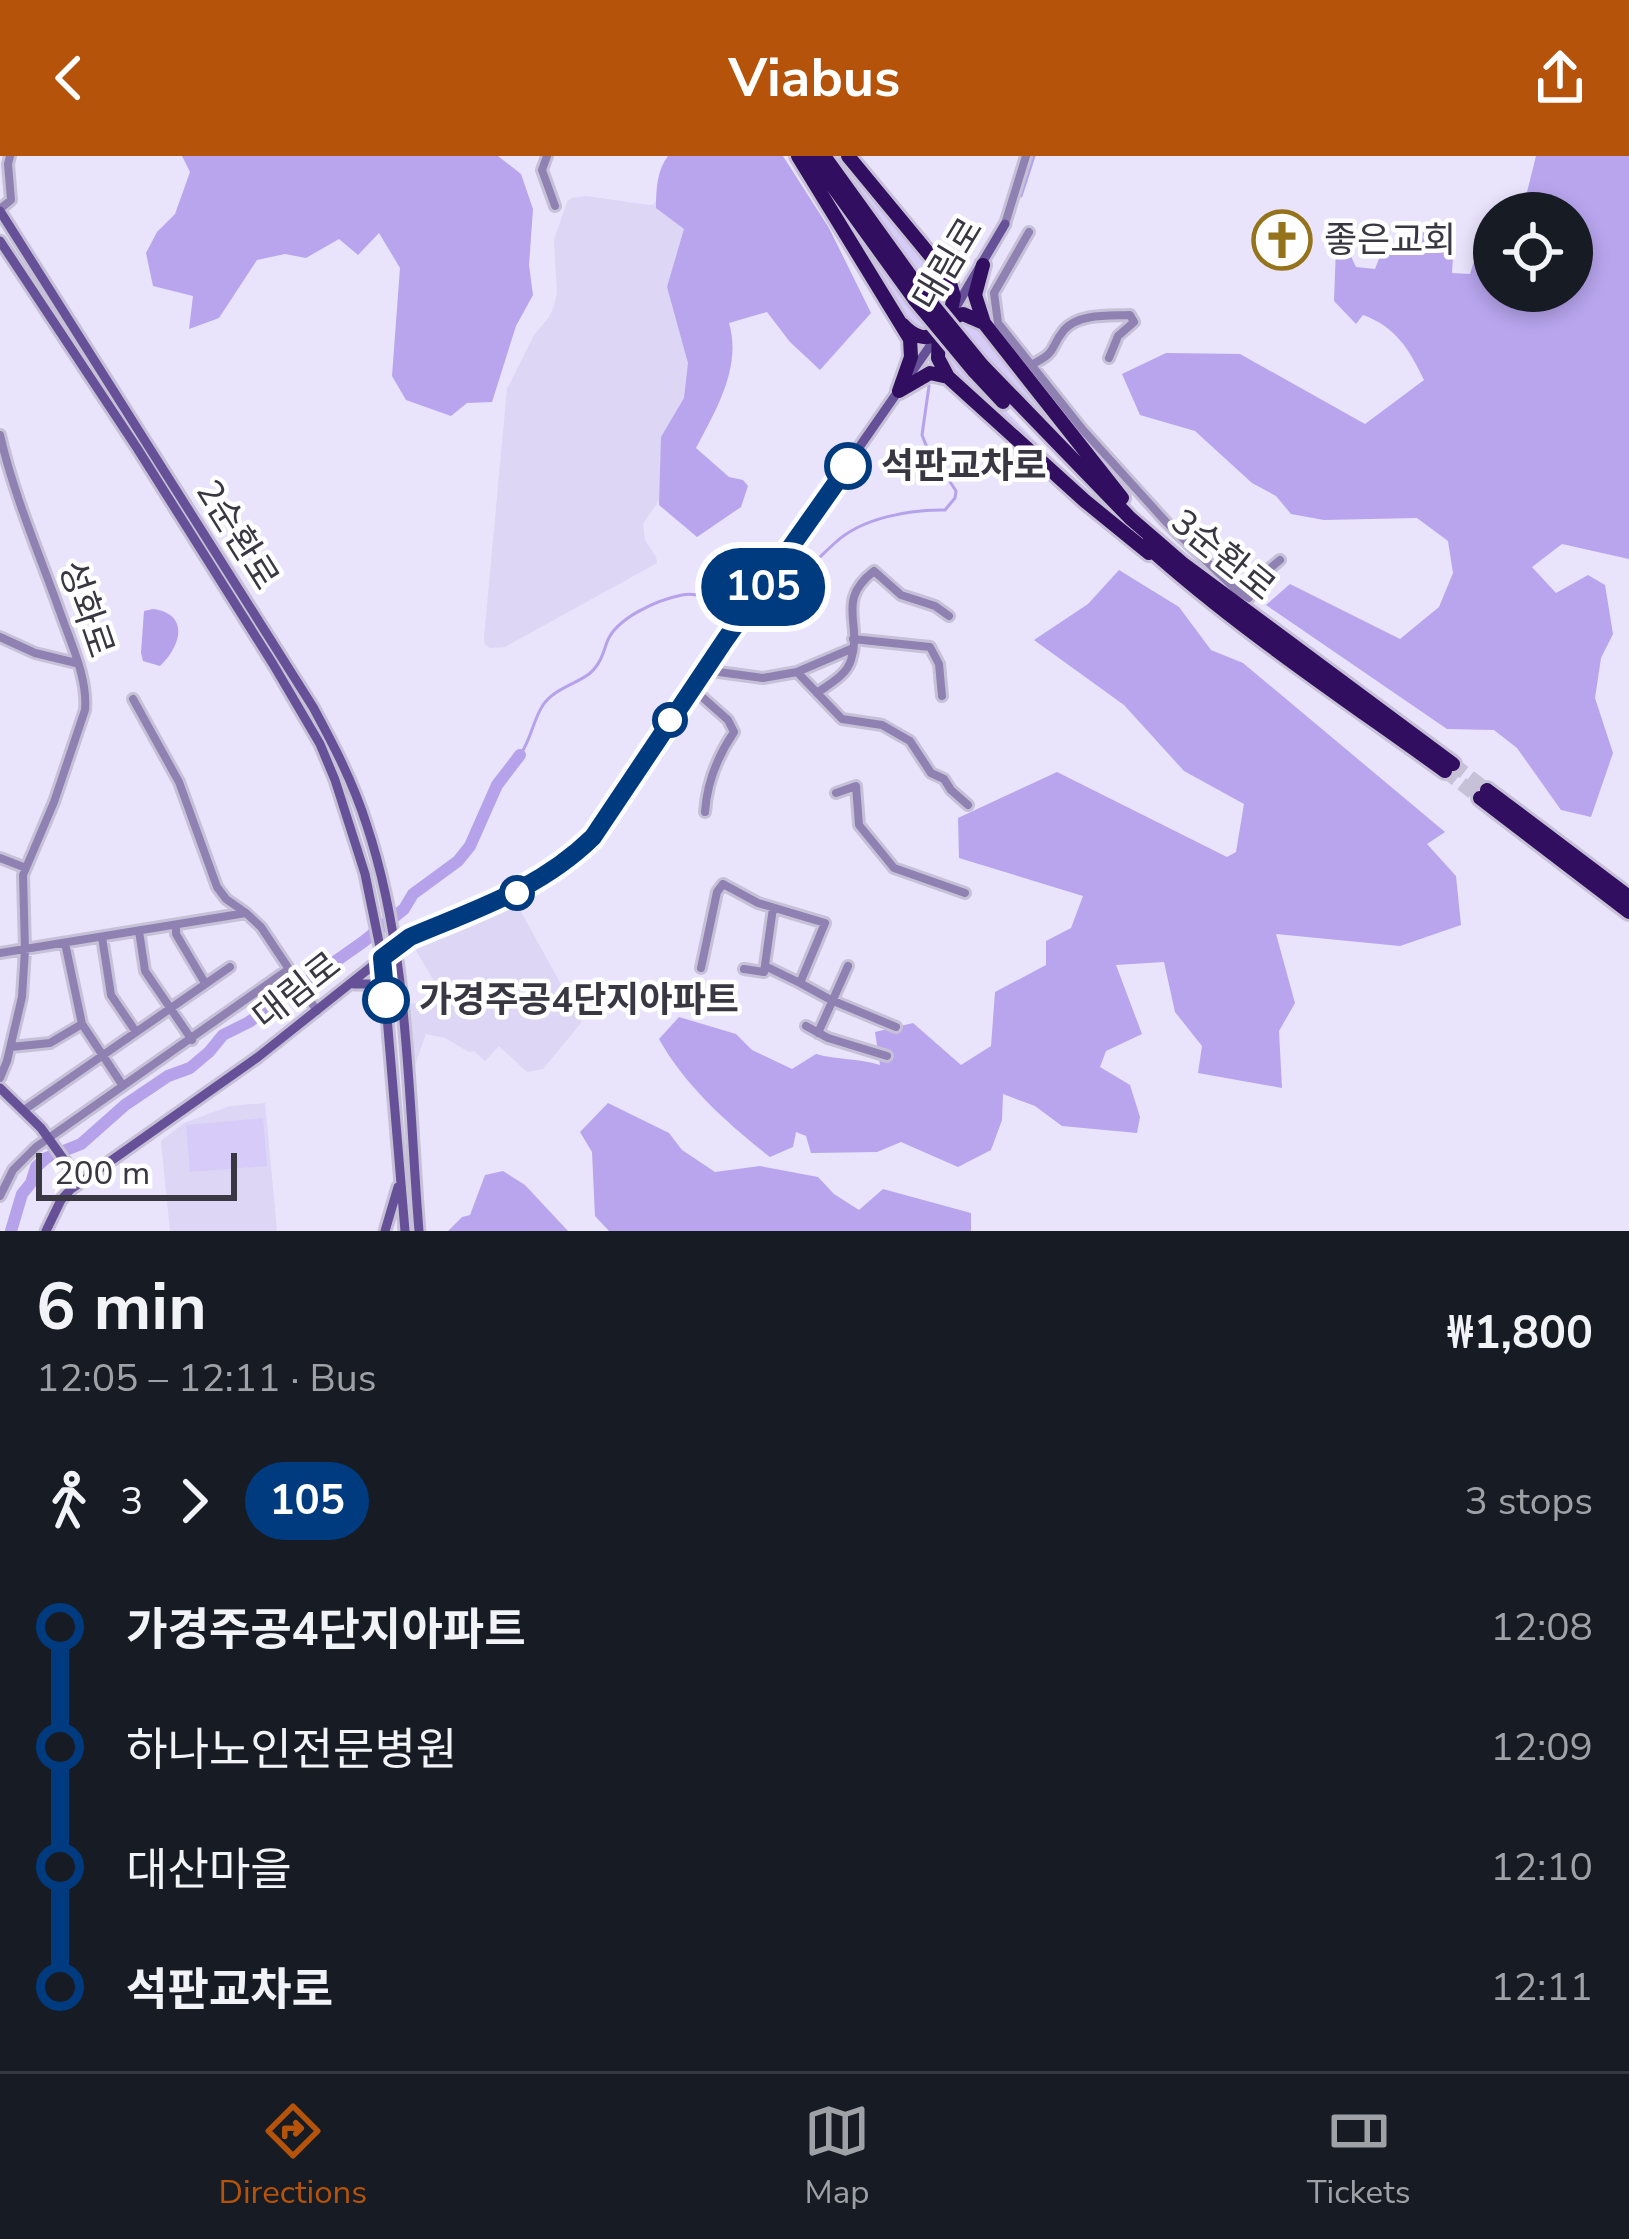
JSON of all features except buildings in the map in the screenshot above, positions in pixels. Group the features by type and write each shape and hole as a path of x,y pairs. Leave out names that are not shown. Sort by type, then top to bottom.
{"highway":[{"path":"798,156 911,342 912,354 899,391"},
{"path":"811,156 918,296"},
{"path":"824,156 918,296"},
{"path":"848,156 948,277 954,292 938,358 948,377 1084,501 1207,590"},
{"path":"940,267 962,274 983,265"},
{"path":"983,265 975,295 984,323 1114,489 1207,590"},
{"name":"3순환로","path":"918,296 1119,520 1449,767 1220,607 1207,590"},
{"path":"902,324 921,338 933,336 966,315 984,323"},
{"path":"899,391 930,373 948,377"},
{"path":"1629,898 1484,794 1629,912"}],"street":[{"path":"0,210 11,200 10,156"},
{"path":"547,156 542,170 555,206"},
{"name":"대림로","path":"46,1231 61,1200 80,1182 258,1057 396,946 516,893 572,857 593,837 983,265 1005,224 1026,156"},
{"name":"2순환로","path":"0,210 313,707 344,766 367,826 396,946"},
{"path":"1029,232 994,293 998,323 1083,430 1236,590 1250,598 1257,579 1280,560"},
{"path":"2,248 19,241"},
{"name":"2순환로","path":"2,248 137,448 320,745 365,874 382,958"},
{"path":"1031,365 1050,356 1067,326 1088,318 1130,315 1134,322 1118,336 1109,358"},
{"name":"성화로","path":"0,435 2,459 86,698 54,802 26,868 22,998 0,1078"},
{"path":"817,693 851,661 851,600 874,571 901,595 949,616"},
{"path":"0,637 77,663"},
{"path":"704,670 763,678 797,672 853,644 930,647 939,664 942,695"},
{"path":"797,672 842,719 882,724 910,741 931,773 944,779 968,805"},
{"path":"692,688 728,720 734,732 706,790 705,812"},
{"path":"133,699 179,782 217,887 260,927 317,1011"},
{"path":"836,793 856,787 860,825 894,868 965,893"},
{"path":"0,858 26,868"},
{"path":"701,968 717,892 723,884 758,903 825,923 800,982"},
{"path":"744,969 764,972 773,908"},
{"path":"0,953 246,913"},
{"path":"176,925 176,934 205,983"},
{"path":"139,931 145,971 192,1040"},
{"path":"102,937 111,995 136,1032"},
{"path":"65,944 82,1024 123,1086"},
{"path":"396,946 419,1231"},
{"path":"382,958 405,1231"},
{"path":"818,1033 848,965"},
{"path":"765,966 896,1027"},
{"path":"24,1110 230,967"},
{"path":"0,1196 22,1159 289,969"},
{"path":"348,985 370,983 380,988 386,1000"},
{"path":"11,1047 50,1042 82,1024"},
{"path":"806,1026 887,1057"},
{"path":"0,1088 51,1141 80,1182"},
{"path":"386,1231 401,1176"}],"shaded area":[{"path":"182,156 498,156 521,174 533,209 529,265 533,295 516,326 492,402 467,403 451,416 406,400 392,376 400,268 379,233 358,255 339,239 306,258 285,254 257,260 219,318 189,329 193,296 153,286 146,253 157,232 175,214 190,172"},
{"path":"668,156 783,156 829,228 871,313 820,370 767,312 729,323 730,372 696,448 729,477 748,486 741,507 697,537 659,505 661,437 684,398 688,363 667,287 684,229 656,208 659,174"},
{"path":"802,156 807,156 909,305 926,290 830,156 844,156 948,284 947,306 929,332 911,329"},
{"path":"1536,156 1629,156 1629,559 1562,544 1532,567 1556,593 1588,575 1605,585 1613,634 1601,658 1595,698 1613,753 1591,817 1561,810 1517,748 1494,730 1447,729 1266,605 1290,584 1400,639 1439,607 1453,573 1448,541 1417,518 1324,520 1291,514 1276,496 1252,483 1195,431 1140,415 1122,374 1166,353 1240,354 1365,424 1424,380 1393,333 1363,315 1356,324 1334,301 1336,247 1346,246 1356,267 1375,269 1382,251 1413,237 1417,222 1438,228 1453,257 1452,273 1470,274 1473,264 1473,312 1593,312 1593,192 1527,192"},
{"path":"726,194 713,379 662,496 643,524 657,563 505,647 490,648 484,638 507,389 554,306 554,240 567,202 586,196 649,205 658,198"},
{"path":"967,321 974,321 1109,488 970,340 954,357 1098,506 947,368 943,348"},
{"path":"1119,570 1179,607 1211,650 1243,663 1445,832 1427,844 1456,876 1461,925 1400,946 1276,934 1295,1003 1279,1031 1282,1088 1198,1073 1202,1046 1175,1012 1164,962 1116,965 1142,1034 1106,1051 1100,1067 1130,1085 1140,1117 1137,1133 1062,1126 1035,1106 1003,1094 1002,1120 991,1150 958,1167 901,1142 877,1152 811,1153 806,1136 796,1132 793,1147 770,1157 708,1103 659,1039 679,1017 736,1034 752,1050 792,1069 816,1054 880,1065 875,1032 913,1023 961,1065 991,1046 995,992 1046,965 1046,941 1071,928 1083,896 959,858 958,818 1057,772 1227,857 1236,852 1244,804 1184,771 1124,705 1034,640 1088,604"},
{"path":"153,609 173,617 178,632 160,666 143,661 141,653 144,611"},
{"path":"514,899 563,988 582,1008 581,1023 543,1069 527,1072 499,1046 485,1061 474,1051 426,1034 414,1068 409,1003 426,1005 434,981 415,949"},
{"path":"265,1103 277,1231 170,1231 161,1141 184,1123 230,1106"},
{"path":"608,1103 669,1133 682,1150 715,1172 760,1166 818,1177 859,1210 883,1189 971,1213 971,1231 609,1231 595,1216 592,1152 580,1132"},
{"path":"263,1118 267,1166 190,1172 186,1125"},
{"path":"503,1171 525,1185 568,1231 448,1231 470,1215 485,1175"}],"waterway":[{"path":"1021,196 1034,156"},
{"path":"784,584 859,527 902,513 945,510 955,498 956,491 922,435 929,386"},
{"path":"520,755 543,705 593,671 612,633 628,618 682,595 718,601 745,600 751,595"},
{"path":"11,1231 22,1194 46,1158 81,1144 125,1105 168,1076 190,1068 223,1035 363,942 404,909 413,894 458,861 470,846 497,785 520,755"}],"tunnel":[{"path":"1453,764 1487,790"},
{"path":"1445,771 1480,798"}],"bus line":[{"name":"105","path":"386,1000 382,958 396,946 516,893 572,857 593,837 848,466"}],"place":[{"name":"좋은교회","path":"1282,240"},
{"name":"석판교차로","path":"848,466"},
{"name":"가경주공4단지아파트","path":"386,1000"}]}
